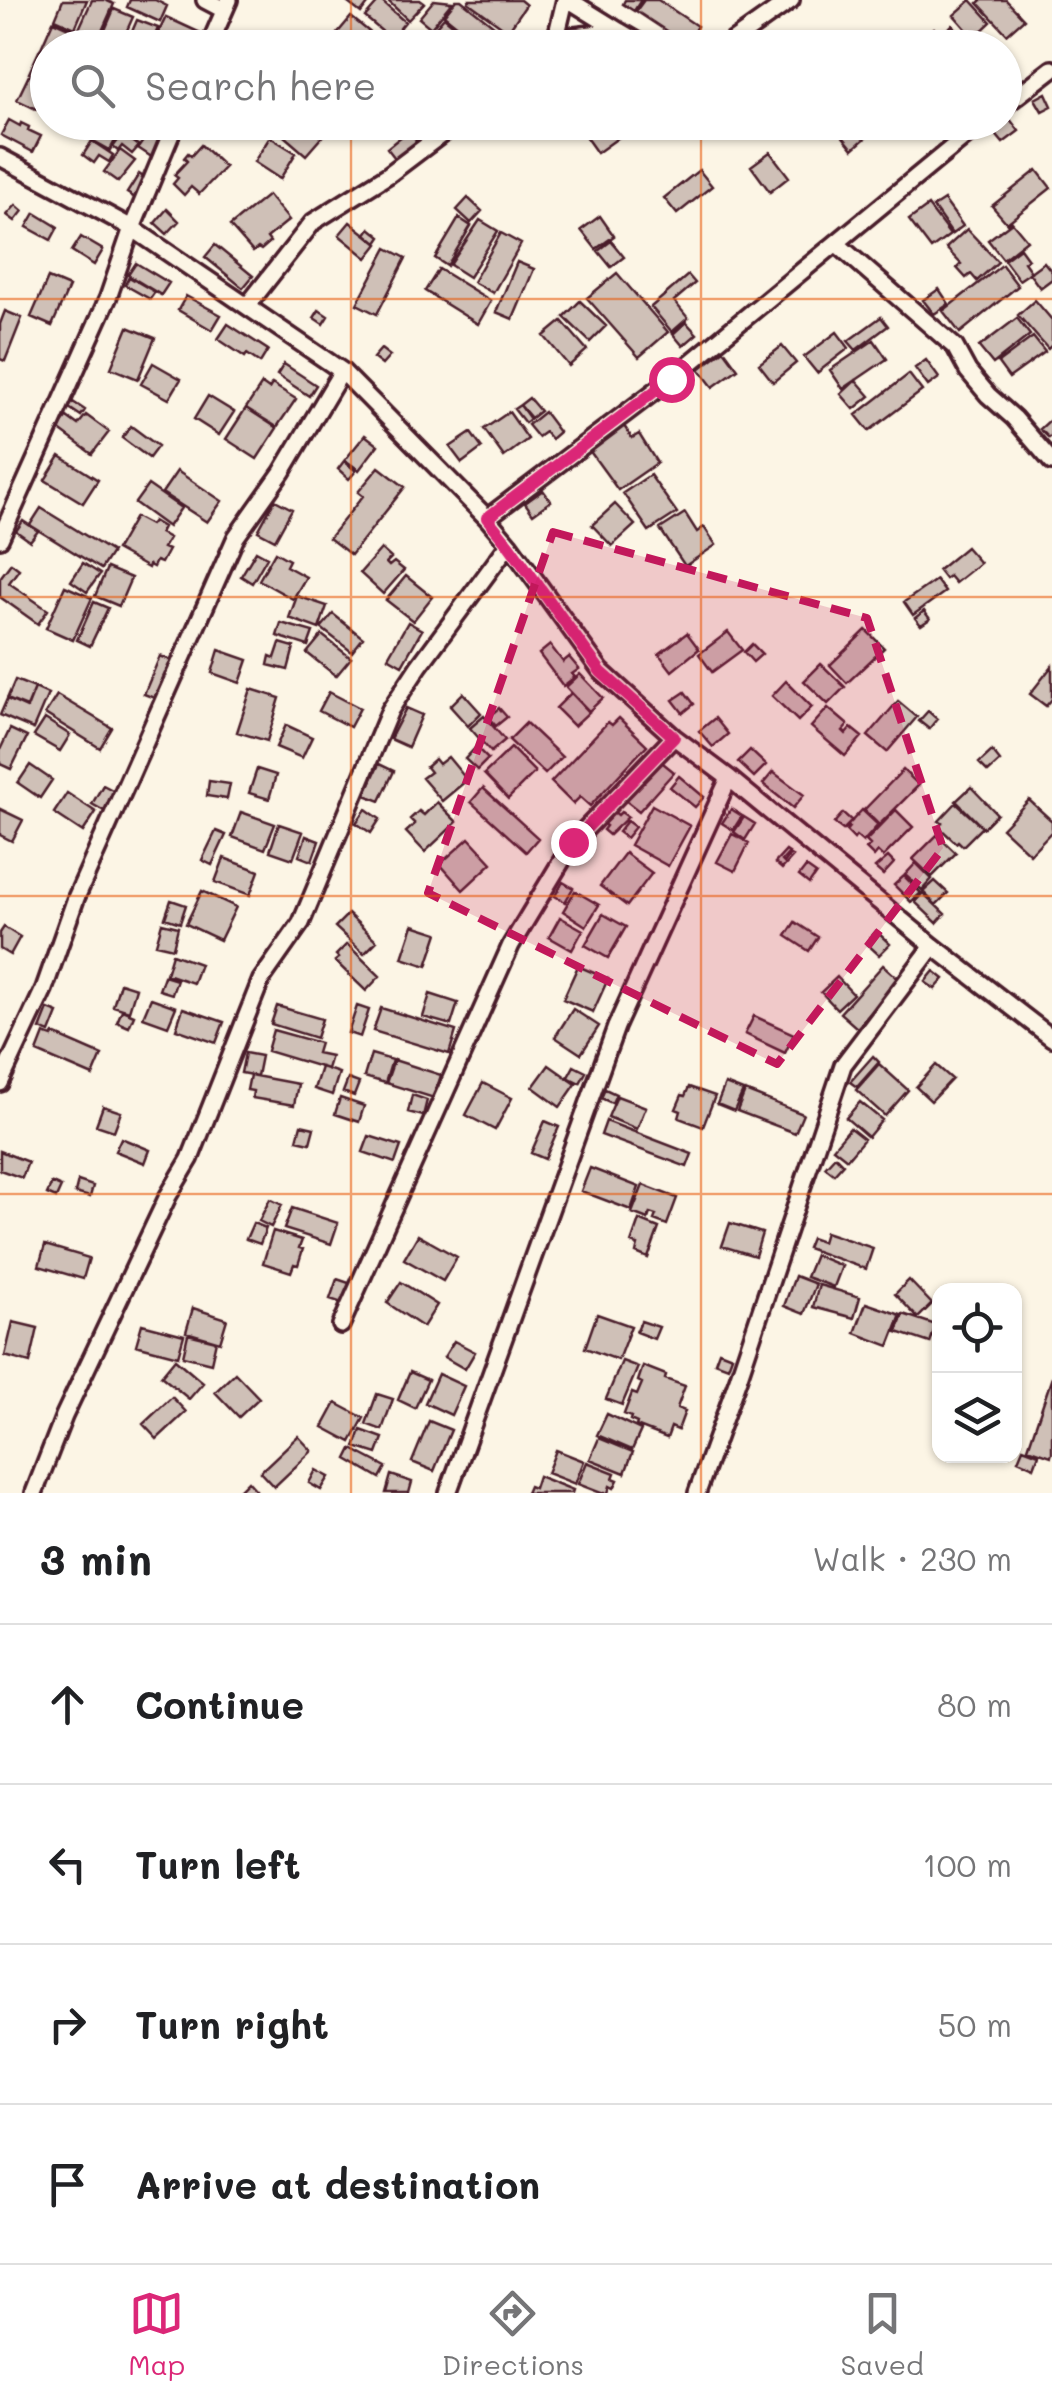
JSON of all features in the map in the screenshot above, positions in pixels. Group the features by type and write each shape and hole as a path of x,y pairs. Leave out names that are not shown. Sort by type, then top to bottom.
{"street":[{"path":"205,0 226,5 216,30"},
{"path":"556,30 567,0 617,30"},
{"path":"749,30 792,0"},
{"path":"1022,92 1052,69"},
{"path":"0,539 108,298 169,140"},
{"path":"246,306 312,222 388,175 434,140"},
{"path":"487,518 671,379 961,140"},
{"path":"0,157 132,228 342,371 487,518 601,672 674,737 1052,1038"},
{"path":"836,243 955,347 988,395 1052,462"},
{"path":"0,1083 44,990 76,898 236,536 282,472 342,371"},
{"path":"34,1493 88,1364 168,1196 190,1159 261,980 301,924 390,710 508,544"},
{"path":"341,1325 511,945 573,842 674,737"},
{"path":"448,1493 616,1027 729,778"},
{"path":"697,1493 844,1065 933,946"}],"highlighted area":[{"path":"553,532 867,618 943,848 777,1064 428,893"}],"building":[{"path":"63,0 87,0 75,28 55,19"},
{"path":"92,0 114,4 102,30 78,30"},
{"path":"130,0 155,0 167,6 160,22 127,7"},
{"path":"344,0 371,0 361,13"},
{"path":"380,0 405,22 398,30 380,30 365,17"},
{"path":"387,0 420,0 424,3 408,20"},
{"path":"434,0 452,2 431,28 419,18"},
{"path":"456,0 461,0 499,30 463,30 444,15"},
{"path":"520,0 526,5 507,30 468,2"},
{"path":"625,0 641,0 634,11 623,4"},
{"path":"644,0 658,0 697,26 695,30 665,30 636,11"},
{"path":"971,0 991,22 982,30 967,30 954,15"},
{"path":"1006,0 1024,19 1012,30 1003,30 978,3"},
{"path":"114,9 133,17 127,30 105,30"},
{"path":"166,17 194,30 160,30"},
{"path":"351,17 367,30 340,30"},
{"path":"444,17 460,30 433,30"},
{"path":"137,20 158,28 157,30 133,30"},
{"path":"53,21 73,30 49,30"},
{"path":"29,75 30,75 30,106 17,100"},
{"path":"1046,93 1052,106 1042,111 1035,99"},
{"path":"9,120 29,127 30,140 39,140 33,152 1,135"},
{"path":"92,140 115,140 110,150"},
{"path":"118,140 131,140 139,146 132,154 122,146 118,151 113,147"},
{"path":"144,140 166,140 153,158 138,148"},
{"path":"268,140 296,153 280,179 254,162"},
{"path":"289,140 319,140 306,155"},
{"path":"397,140 416,140 419,144 398,162 387,148"},
{"path":"588,140 615,140 597,153"},
{"path":"846,140 863,140 853,149"},
{"path":"92,141 113,155 109,162 99,156 94,163 83,155"},
{"path":"201,145 225,167 199,194 191,187 184,195 173,184 178,178 174,175 187,161 184,158 188,153 191,156"},
{"path":"120,150 135,161 118,182 104,172"},
{"path":"770,152 789,177 770,192 751,166"},
{"path":"699,170 712,186 677,214 664,198"},
{"path":"1037,170 1051,188 1007,223 992,206"},
{"path":"139,174 146,179 135,198 127,193"},
{"path":"268,195 289,220 267,238 270,242 261,250 253,252 230,226"},
{"path":"468,198 482,211 471,223 457,210"},
{"path":"944,200 963,226 952,234 933,207"},
{"path":"16,205 23,211 15,221 7,215"},
{"path":"928,206 950,235 931,249 909,220"},
{"path":"167,209 179,221 167,234 155,223"},
{"path":"35,213 58,227 51,240 27,227"},
{"path":"600,216 614,236 596,249 581,230"},
{"path":"459,218 471,226 447,266 435,258"},
{"path":"480,220 498,231 469,277 450,265"},
{"path":"350,222 378,244 367,258 339,235"},
{"path":"1012,222 1027,240 1003,259 988,240"},
{"path":"370,228 381,237 377,243 366,234"},
{"path":"967,229 998,262 977,281 971,274 966,278 957,268 961,264 946,248"},
{"path":"501,233 521,244 493,293 473,282"},
{"path":"81,237 103,250 94,265 72,251"},
{"path":"611,241 624,257 611,267 598,251"},
{"path":"215,245 253,276 243,288 205,257"},
{"path":"387,248 406,258 377,314 357,304"},
{"path":"1020,248 1031,272 1019,280 1004,260"},
{"path":"517,262 534,269 513,319 496,312"},
{"path":"1044,262 1052,279 1040,288 1029,273"},
{"path":"136,263 169,283 161,295 128,275"},
{"path":"1002,265 1018,286 960,333 943,311"},
{"path":"439,269 491,301 478,324 425,291"},
{"path":"617,273 668,332 639,357 587,298"},
{"path":"688,275 695,283 674,301 688,318 672,332 651,307"},
{"path":"129,277 155,292 150,299 125,285"},
{"path":"48,278 69,287 52,326 31,317"},
{"path":"939,289 949,304 934,314 923,300"},
{"path":"186,296 221,315 212,330 178,310"},
{"path":"1035,300 1052,320 1052,345 1048,349 1018,315"},
{"path":"580,301 606,326 590,342 564,317"},
{"path":"319,310 328,316 323,324 314,318"},
{"path":"5,311 22,318 5,361 0,359 0,324"},
{"path":"881,317 888,326 856,350 848,341"},
{"path":"1017,318 1030,335 993,364 979,347"},
{"path":"562,321 587,350 569,366 544,336"},
{"path":"686,322 697,334 683,346 673,334"},
{"path":"228,324 268,350 260,363 218,339"},
{"path":"128,327 155,338 138,379 111,368"},
{"path":"837,332 849,348 817,373 804,357"},
{"path":"1033,337 1045,352 1009,378 998,363"},
{"path":"874,340 887,359 843,389 830,370"},
{"path":"782,346 796,363 773,382 759,364"},
{"path":"381,349 390,356 382,365 373,358"},
{"path":"724,350 738,369 713,387 699,369"},
{"path":"926,360 939,378 928,386 915,368"},
{"path":"153,363 181,379 169,399 141,384"},
{"path":"284,364 316,385 309,396 277,375"},
{"path":"909,374 922,391 869,431 856,415"},
{"path":"856,380 870,396 854,409 841,394"},
{"path":"262,384 269,389 272,384 296,399 277,427 246,408"},
{"path":"208,396 234,412 219,435 194,419"},
{"path":"529,398 540,411 531,418 520,405"},
{"path":"73,402 85,410 81,416 69,408"},
{"path":"520,405 530,419 525,423 514,409"},
{"path":"246,408 277,428 257,459 226,439"},
{"path":"509,412 528,439 504,457 484,429"},
{"path":"544,412 559,432 551,439 545,432 538,437 528,425"},
{"path":"86,415 109,432 92,454 58,429 67,417 78,425"},
{"path":"1052,418 1052,435 1049,438 1040,429"},
{"path":"131,426 158,446 149,458 122,438"},
{"path":"624,426 632,438 639,434 657,463 618,490 589,450"},
{"path":"471,433 482,448 462,463 450,447"},
{"path":"365,435 378,445 359,470 345,460"},
{"path":"60,456 98,480 83,503 45,480"},
{"path":"344,461 356,471 349,479 338,469"},
{"path":"379,467 405,487 351,555 329,538 363,496 358,492"},
{"path":"177,471 222,501 207,522 162,493"},
{"path":"650,475 677,513 649,531 623,493"},
{"path":"148,485 181,508 168,527 135,503"},
{"path":"543,490 551,501 533,514 525,503"},
{"path":"275,500 292,509 275,540 258,531"},
{"path":"615,504 635,525 612,546 592,525"},
{"path":"41,508 112,552 101,569 30,525"},
{"path":"685,513 697,532 704,527 716,545 685,566 660,529"},
{"path":"135,517 163,527 160,533 169,538 161,563 156,561 153,567 116,550"},
{"path":"23,521 38,531 30,541 16,531"},
{"path":"966,547 980,563 955,583 949,576 945,579 938,570"},
{"path":"381,549 391,558 386,563 389,566 394,562 404,570 383,594 360,573"},
{"path":"256,551 267,557 252,583 241,576"},
{"path":"275,552 289,560 286,566 306,577 293,599 259,580"},
{"path":"11,563 19,569 9,583 48,610 38,624 0,597 0,578"},
{"path":"83,563 100,574 87,592 71,581"},
{"path":"107,568 131,578 119,606 95,596"},
{"path":"406,576 432,597 413,621 386,600"},
{"path":"936,580 945,592 913,615 904,602"},
{"path":"65,586 92,598 73,640 46,628"},
{"path":"297,596 327,606 319,629 289,618"},
{"path":"94,602 108,608 90,646 77,640"},
{"path":"924,611 930,619 921,625 915,618"},
{"path":"333,614 363,638 352,652 321,628"},
{"path":"408,622 422,630 402,665 388,657"},
{"path":"281,623 313,632 308,646 277,636"},
{"path":"866,630 884,648 847,683 830,665"},
{"path":"728,632 742,650 712,672 699,654"},
{"path":"687,633 699,649 672,671 659,654"},
{"path":"322,635 351,658 336,676 307,653"},
{"path":"280,643 294,647 288,670 268,665"},
{"path":"752,644 762,654 753,662 744,652"},
{"path":"550,645 563,662 569,657 579,669 563,686 539,654"},
{"path":"219,650 248,660 240,683 212,673"},
{"path":"160,656 176,662 159,700 144,694"},
{"path":"821,664 845,687 828,704 804,681"},
{"path":"1052,666 1052,699 1046,706 1030,694"},
{"path":"580,674 603,698 589,711 566,687"},
{"path":"15,680 35,688 27,707 7,699"},
{"path":"786,681 812,707 798,721 772,696"},
{"path":"35,688 48,694 33,729 0,715 7,699 27,708"},
{"path":"251,689 280,698 267,741 237,732"},
{"path":"329,692 360,708 350,727 319,711"},
{"path":"685,692 694,704 683,713 673,700"},
{"path":"463,693 481,713 468,726 450,706"},
{"path":"571,693 589,712 574,726 556,708"},
{"path":"57,695 112,728 100,748 45,714"},
{"path":"898,701 917,717 887,752 868,736"},
{"path":"406,708 422,715 408,747 390,739"},
{"path":"499,708 507,717 496,726 488,717"},
{"path":"828,708 848,725 843,731 846,734 851,728 862,737 845,756 811,727"},
{"path":"928,711 937,719 929,729 919,721"},
{"path":"484,716 505,740 491,752 470,728"},
{"path":"619,718 647,745 590,806 580,797 573,804 551,782 608,722 612,725"},
{"path":"715,718 728,734 713,747 699,731"},
{"path":"45,719 70,735 60,751 34,736"},
{"path":"526,723 562,757 545,774 509,740"},
{"path":"286,725 312,737 302,758 276,747"},
{"path":"10,729 27,737 11,769 0,764 0,750"},
{"path":"476,747 488,759 477,770 465,759"},
{"path":"511,748 535,772 508,799 484,774"},
{"path":"750,750 766,765 754,777 738,762"},
{"path":"992,751 1000,761 988,772 979,763"},
{"path":"448,757 467,780 442,801 422,778 430,772 426,767 435,759 439,764"},
{"path":"658,759 674,772 639,811 625,800"},
{"path":"379,764 394,771 380,801 365,795"},
{"path":"30,765 52,780 40,798 18,783"},
{"path":"257,769 276,775 269,799 249,793"},
{"path":"903,770 919,785 879,825 864,810"},
{"path":"773,772 804,795 793,808 763,784"},
{"path":"679,776 704,797 695,807 670,787"},
{"path":"209,781 230,784 227,799 207,796"},
{"path":"103,785 118,793 106,812 92,804"},
{"path":"971,787 997,814 983,828 956,801"},
{"path":"483,788 538,838 526,852 471,802"},
{"path":"67,793 96,812 83,832 54,813"},
{"path":"1029,800 1052,821 1052,831 1030,854 1002,828"},
{"path":"437,802 457,822 425,852 406,832 415,824 410,819 419,811 424,815"},
{"path":"956,803 982,827 963,846 939,827 939,821"},
{"path":"652,805 690,826 668,866 630,845"},
{"path":"0,809 23,820 12,841 0,835"},
{"path":"366,809 380,819 371,833 356,823"},
{"path":"731,809 742,816 733,830 722,823"},
{"path":"612,810 628,817 609,835 602,823"},
{"path":"862,810 878,825 863,842 846,831"},
{"path":"896,810 913,827 883,857 878,852 874,857 866,849 870,845 866,841"},
{"path":"241,812 275,824 265,849 232,837"},
{"path":"843,813 852,821 843,830 834,823"},
{"path":"744,817 755,824 745,840 734,832"},
{"path":"627,821 635,827 626,838 618,832"},
{"path":"279,824 303,832 293,859 270,851"},
{"path":"216,831 226,835 212,865 202,860"},
{"path":"732,834 749,843 735,871 717,862"},
{"path":"937,835 956,853 932,877 913,859"},
{"path":"306,836 319,841 312,861 299,856"},
{"path":"469,838 492,863 463,890 440,864"},
{"path":"786,851 789,853 784,863 790,855 793,857 782,869 775,863"},
{"path":"625,853 652,873 627,906 600,886"},
{"path":"888,857 894,863 883,875 875,868"},
{"path":"224,858 259,871 250,895 215,882"},
{"path":"916,863 932,879 922,890 905,875"},
{"path":"806,867 816,874 809,884 799,876"},
{"path":"904,876 921,893 911,902 894,885"},
{"path":"935,881 948,893 936,905 923,892"},
{"path":"563,882 573,888 565,902 555,896"},
{"path":"202,891 236,907 220,940 186,924"},
{"path":"575,891 599,905 586,926 563,911"},
{"path":"923,893 945,914 937,923 915,902"},
{"path":"171,900 186,905 180,923 165,918"},
{"path":"348,914 377,941 364,954 335,927"},
{"path":"603,914 626,927 608,958 585,945"},
{"path":"560,917 583,930 572,950 549,937"},
{"path":"795,922 818,937 809,951 786,936"},
{"path":"162,923 178,927 173,948 156,944"},
{"path":"413,925 438,933 427,966 402,958"},
{"path":"4,927 20,937 10,955 0,949"},
{"path":"876,931 890,944 879,955 866,943"},
{"path":"347,944 380,976 366,991 335,961"},
{"path":"172,954 200,964 193,983 166,974"},
{"path":"883,965 900,980 857,1028 840,1013"},
{"path":"578,966 608,979 593,1012 563,999"},
{"path":"934,971 944,979 935,989 925,982"},
{"path":"164,976 177,980 172,994 159,990"},
{"path":"837,977 853,994 837,1009 821,992"},
{"path":"120,983 136,988 129,1011 113,1006"},
{"path":"430,994 458,1003 451,1025 423,1017"},
{"path":"151,998 176,1007 168,1026 143,1017"},
{"path":"277,1006 322,1019 316,1038 271,1024"},
{"path":"357,1006 369,1010 360,1037 348,1033"},
{"path":"183,1008 224,1022 216,1043 176,1029"},
{"path":"381,1008 456,1031 449,1054 373,1031"},
{"path":"48,1009 58,1013 50,1033 40,1029"},
{"path":"573,1009 599,1026 581,1054 555,1037"},
{"path":"122,1010 134,1015 129,1027 117,1022"},
{"path":"754,1016 794,1034 785,1053 745,1034"},
{"path":"273,1030 320,1043 317,1053 331,1056 327,1069 267,1051"},
{"path":"44,1034 54,1034 102,1055 93,1076 37,1052"},
{"path":"245,1053 261,1056 257,1076 241,1073"},
{"path":"371,1054 392,1060 385,1083 364,1077"},
{"path":"873,1056 879,1062 857,1087 850,1082"},
{"path":"394,1060 441,1075 434,1098 386,1083"},
{"path":"879,1064 908,1090 885,1116 856,1090"},
{"path":"549,1065 576,1084 560,1107 533,1087"},
{"path":"936,1065 952,1079 931,1101 916,1087"},
{"path":"574,1066 586,1072 580,1083 568,1077"},
{"path":"321,1067 339,1073 332,1095 314,1089"},
{"path":"250,1075 298,1084 294,1105 252,1098 253,1091 247,1090"},
{"path":"348,1079 359,1083 354,1096 343,1092"},
{"path":"483,1083 512,1098 495,1130 466,1115"},
{"path":"725,1084 743,1091 734,1111 717,1104"},
{"path":"689,1087 715,1096 703,1127 679,1118 681,1111 676,1109"},
{"path":"605,1089 616,1094 612,1103 601,1098"},
{"path":"745,1091 803,1114 795,1133 737,1111"},
{"path":"412,1095 427,1100 423,1116 408,1112"},
{"path":"617,1096 646,1107 637,1129 608,1117"},
{"path":"340,1098 364,1106 359,1122 335,1114"},
{"path":"860,1102 882,1120 868,1137 846,1118"},
{"path":"103,1106 121,1112 114,1131 96,1125"},
{"path":"545,1121 559,1127 545,1159 531,1153"},
{"path":"606,1121 692,1154 687,1167 601,1135"},
{"path":"301,1125 314,1128 310,1143 297,1140"},
{"path":"850,1128 864,1139 847,1159 833,1148"},
{"path":"369,1136 401,1146 395,1163 363,1152"},
{"path":"121,1138 150,1150 145,1163 115,1151"},
{"path":"0,1151 28,1162 22,1178 0,1170"},
{"path":"835,1156 843,1164 834,1174 825,1167"},
{"path":"590,1168 639,1187 631,1210 581,1191"},
{"path":"78,1181 93,1186 90,1197 75,1193"},
{"path":"52,1183 61,1187 56,1198 47,1194"},
{"path":"643,1185 677,1198 667,1225 654,1220 656,1215 650,1213 648,1219 632,1213"},
{"path":"270,1199 282,1205 271,1227 259,1221"},
{"path":"292,1208 338,1223 331,1244 284,1229"},
{"path":"639,1220 659,1228 648,1258 636,1253 638,1245 631,1243"},
{"path":"253,1223 266,1228 260,1244 246,1239"},
{"path":"730,1223 762,1233 755,1256 722,1246"},
{"path":"273,1231 302,1240 298,1265 294,1264 291,1272 263,1263"},
{"path":"825,1232 873,1248 866,1269 807,1248 811,1238 822,1242"},
{"path":"418,1235 457,1257 443,1281 404,1259"},
{"path":"45,1245 89,1258 83,1279 39,1266"},
{"path":"815,1255 842,1266 834,1287 806,1277"},
{"path":"795,1276 816,1284 804,1314 784,1306"},
{"path":"337,1279 352,1284 345,1304 330,1299"},
{"path":"909,1280 932,1304 918,1318 895,1294"},
{"path":"401,1282 437,1305 423,1327 387,1303"},
{"path":"819,1285 860,1297 854,1318 813,1307"},
{"path":"866,1303 901,1315 889,1346 855,1333"},
{"path":"193,1308 227,1319 220,1342 186,1332"},
{"path":"597,1314 631,1326 618,1360 585,1348"},
{"path":"903,1314 932,1324 930,1343 897,1332"},
{"path":"641,1321 659,1327 654,1339 636,1332"},
{"path":"13,1322 38,1328 30,1363 5,1356"},
{"path":"142,1324 184,1335 178,1356 136,1345"},
{"path":"188,1334 216,1341 211,1363 183,1356"},
{"path":"454,1341 475,1352 465,1369 444,1357"},
{"path":"719,1351 732,1356 728,1367 715,1362"},
{"path":"175,1359 203,1383 189,1399 161,1376"},
{"path":"622,1361 638,1367 622,1405 606,1399"},
{"path":"643,1366 685,1386 677,1408 685,1411 678,1430 671,1427 667,1438 636,1426 624,1414 632,1393 637,1395 642,1383 638,1381"},
{"path":"410,1372 428,1380 415,1408 398,1400"},
{"path":"235,1373 259,1398 239,1417 215,1392"},
{"path":"438,1374 464,1386 451,1415 425,1403"},
{"path":"1052,1377 1052,1453 1051,1456 1028,1448"},
{"path":"377,1394 393,1399 382,1430 366,1424"},
{"path":"172,1397 186,1412 157,1439 143,1424"},
{"path":"336,1403 364,1418 351,1442 323,1427"},
{"path":"607,1414 641,1430 632,1450 597,1435"},
{"path":"429,1421 451,1430 434,1471 412,1462"},
{"path":"361,1430 383,1438 377,1454 355,1447"},
{"path":"298,1436 312,1451 274,1487 260,1472"},
{"path":"599,1438 633,1452 625,1473 590,1459"},
{"path":"352,1449 386,1467 380,1478 347,1459"},
{"path":"556,1450 584,1461 575,1484 547,1473"},
{"path":"1022,1450 1039,1454 1034,1467 1022,1462"},
{"path":"587,1462 615,1473 613,1478 618,1480 614,1488 610,1486 608,1493 601,1493 578,1484"},
{"path":"316,1470 329,1477 321,1490 309,1483"},
{"path":"391,1475 412,1482 409,1493 386,1493"},
{"path":"538,1476 573,1490 572,1493 526,1493 529,1486 534,1488"},
{"path":"248,1481 256,1490 240,1493 238,1491"}],"route":[{"path":"573,842 674,737 601,672 487,518 671,379"}]}
